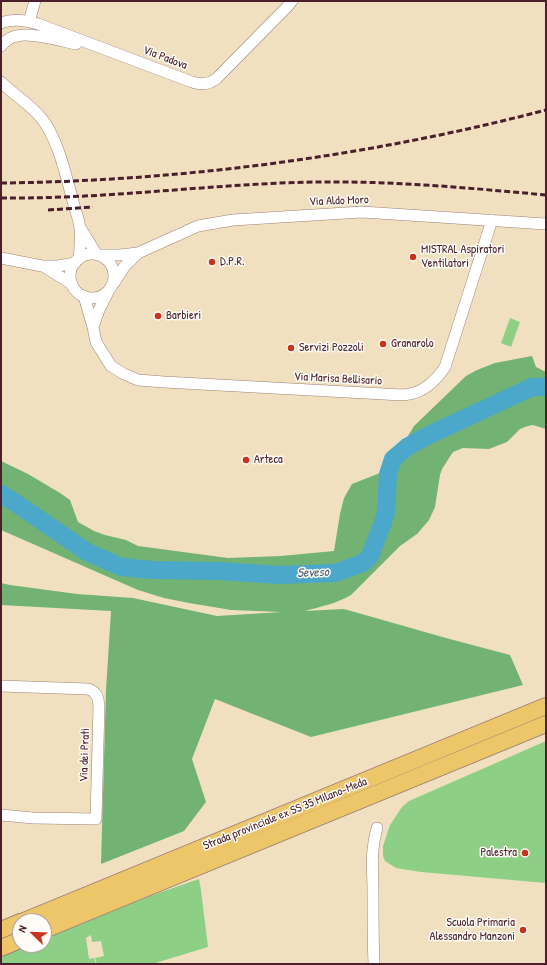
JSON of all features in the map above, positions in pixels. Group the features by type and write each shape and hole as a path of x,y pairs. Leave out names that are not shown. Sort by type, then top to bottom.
{"highway":[{"name":"Strada provinciale ex SS 35 Milano-Meda","path":"43,913 546,706"},
{"name":"Strada provinciale ex SS 35 Milano-Meda","path":"52,927 546,724"},
{"path":"1,930 12,925"},
{"path":"1,948 12,944"}],"street":[{"path":"29,22 35,1"},
{"name":"Via Padova","path":"1,23 11,20 42,25 193,82 207,84 214,81 292,1"},
{"path":"1,46 8,39 18,35 24,35 100,47"},
{"path":"1,82 5,88 26,102 42,119 51,133 65,172 80,227 80,244 77,261 72,269 70,277 72,284 79,293 90,298 103,296 110,289"},
{"name":"Via Aldo Moro","path":"99,255 120,256 138,253 198,226 233,220 362,212 546,224"},
{"name":"Via Marisa Bellisario","path":"84,296 94,327 96,342 111,366 138,380 384,394 410,394 429,385 438,377 445,367 492,220"},
{"path":"80,227 99,255"},
{"name":"Via Aldo Moro","path":"110,289 124,267 138,253"},
{"path":"1,258 42,266 58,266 77,261 84,256 91,254 99,255 106,259 111,264 114,271 114,278 99,310 94,327"},
{"path":"42,266 72,284"},
{"name":"Via dei Prati","path":"1,686 91,690 98,697 99,706 96,819 33,818 1,815"},
{"path":"374,964 372,850 377,828"}],"green space":[{"path":"510,318 520,322 511,347 501,343"},
{"path":"532,356 536,367 546,372 546,429 533,425 528,426 520,429 507,442 489,449 463,448 453,452 442,469 440,475 435,507 429,520 417,534 400,546 351,595 334,603 305,611 344,609 510,655 523,685 311,737 215,699 192,759 206,802 184,831 101,864 106,690 111,611 1,605 1,583 77,594 133,598 217,616 282,612 231,610 164,598 138,590 1,530 1,461 28,474 70,500 78,522 94,531 126,540 138,546 228,558 281,556 334,551 344,498 352,484 380,473 402,446 414,426 466,376 495,363"},
{"path":"546,741 546,883 421,872 396,868 385,861 383,856 383,846 390,825 402,807 409,801"},
{"path":"199,879 208,947 152,964 97,964 95,958 104,956 101,941 92,942 91,935 86,938 89,959 94,958 96,964 1,964 1,957 12,952 52,953 52,936 150,896"}],"waterway":[{"name":"Seveso","path":"1,494 87,552 121,567 152,570 219,571 280,575 335,573 363,563 370,556 386,512 388,474 393,459 407,447 427,436 532,387 546,387"}],"railway":[{"path":"1,183 138,177 276,163 412,141 546,110"},
{"path":"1,198 94,196 255,184 319,182 404,184 546,195"},
{"path":"48,210 93,207"}],"place":[{"name":"MISTRAL Aspiratori Ventilatori","path":"413,257"},
{"name":"D.P.R.","path":"212,262"},
{"name":"Barbieri","path":"158,316"},
{"name":"Granarolo","path":"383,344"},
{"name":"Servizi Pozzoli","path":"291,348"},
{"name":"Arteca","path":"246,460"},
{"name":"Palestra","path":"525,853"},
{"name":"Scuola Primaria Alessandro Manzoni","path":"523,930"}]}
